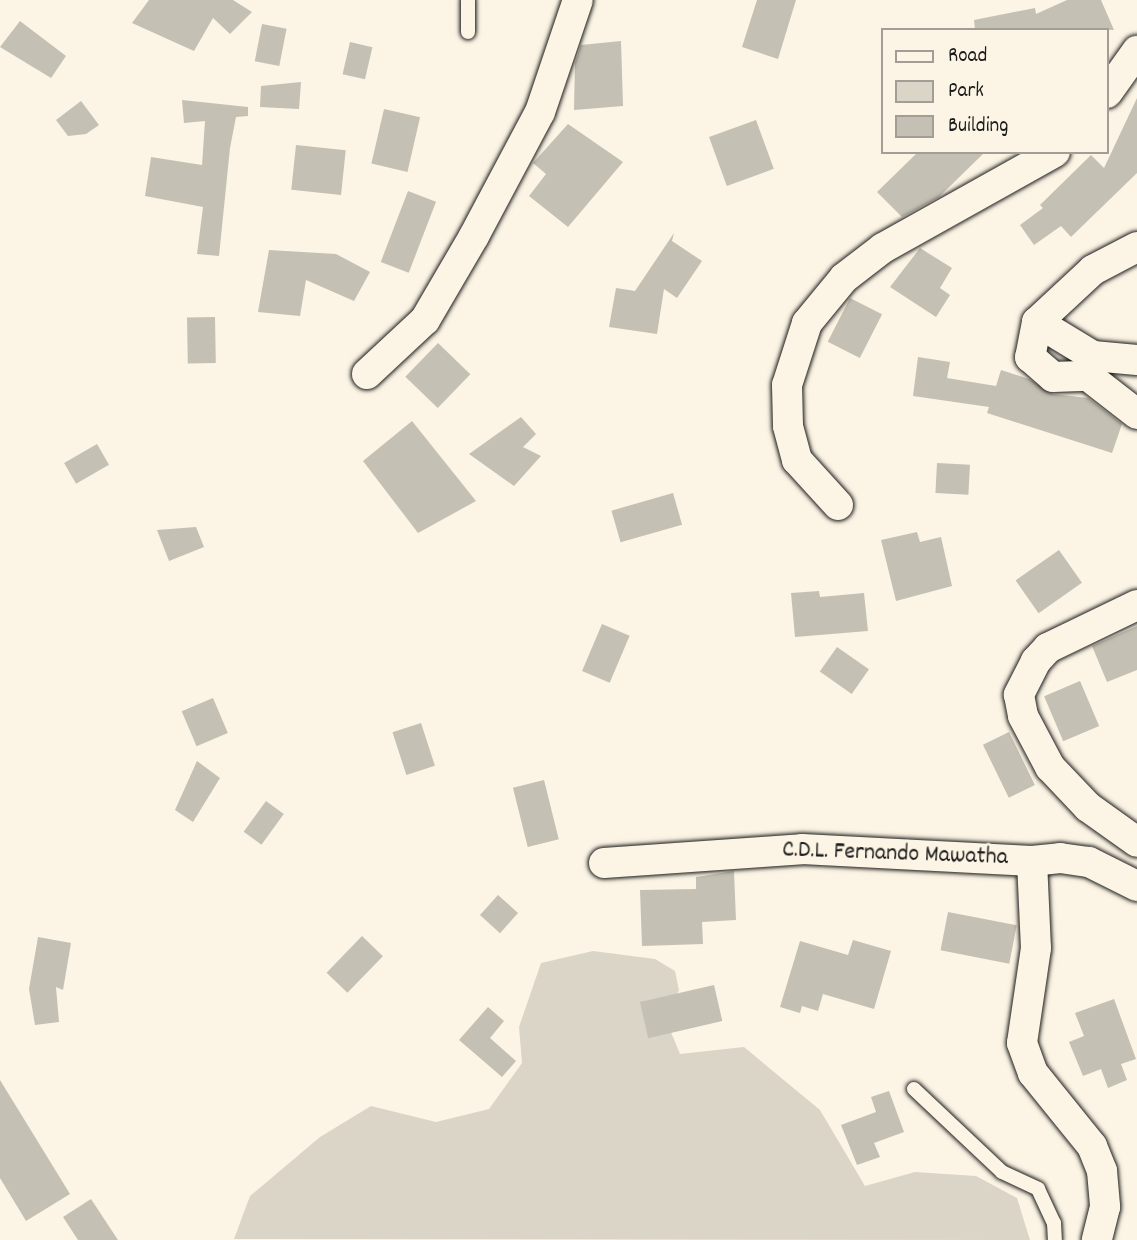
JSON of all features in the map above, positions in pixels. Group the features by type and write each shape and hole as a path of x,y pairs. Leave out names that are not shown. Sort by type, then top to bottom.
{"street":[{"path":"367,374 425,320 474,236 540,112 578,0"},
{"path":"1109,90 1137,51"},
{"path":"838,505 797,460 788,426 787,385 807,323 844,278 883,248 1051,154"},
{"path":"1137,247 1093,270 1037,322 1030,358 1053,377 1088,376 1137,414"},
{"path":"1037,322 1093,356 1137,360"},
{"path":"1137,605 1048,648 1035,661 1020,695 1023,716 1050,767 1087,807 1137,842"},
{"name":"C.D.L. Fernando Mawatha","path":"604,863 802,849 1032,861 1036,947 1022,1043 1033,1073 1093,1146 1102,1171 1105,1207 1097,1240"},
{"path":"1032,861 1060,858 1089,862 1137,886"}],"lane":[{"path":"468,0 468,32"},
{"path":"914,1090 1002,1172 1038,1189 1054,1223 1055,1240"}],"green space":[{"path":"593,951 655,959 675,971 679,990 666,1020 680,1054 744,1047 820,1110 865,1186 915,1172 976,1176 1017,1198 1030,1240 234,1239 250,1196 320,1137 371,1106 436,1122 489,1109 522,1063 519,1027 541,963"}],"building":[{"path":"149,0 233,0 252,12 230,34 213,18 194,51 132,23"},
{"path":"757,0 796,0 778,59 742,47"},
{"path":"1067,0 1101,0 1114,30 975,28 974,20 1035,8 1036,14"},
{"path":"20,21 66,56 51,78 0,47"},
{"path":"262,24 287,29 279,66 255,61"},
{"path":"621,41 623,106 574,110 575,63 581,45"},
{"path":"350,42 372,47 365,79 343,74"},
{"path":"301,82 299,109 260,107 261,86"},
{"path":"1137,98 1137,173 1071,237 1061,226 1034,245 1020,225 1043,208 1040,205 1091,155 1104,168"},
{"path":"182,100 248,107 248,116 236,117 230,148 219,256 197,254 203,207 145,196 151,157 202,165 205,121 184,123"},
{"path":"81,101 99,125 86,134 68,136 56,120"},
{"path":"384,109 420,117 407,172 371,164"},
{"path":"756,120 774,169 727,186 709,137"},
{"path":"568,124 623,162 568,227 529,196 546,174 533,163"},
{"path":"296,145 346,150 341,195 291,190"},
{"path":"916,154 983,154 939,197 902,217 877,192"},
{"path":"408,191 436,202 409,273 381,262"},
{"path":"674,233 672,241 702,261 677,298 664,289 657,334 609,327 616,288 635,291"},
{"path":"920,248 952,268 940,288 950,295 936,317 890,287"},
{"path":"269,250 336,254 370,272 354,301 306,280 300,316 258,312"},
{"path":"850,298 882,314 860,358 828,342"},
{"path":"187,317 215,317 216,363 188,363"},
{"path":"438,343 470,374 438,408 405,377"},
{"path":"918,357 950,362 947,378 996,386 1001,370 1029,379 1053,394 1088,398 1122,424 1112,453 987,413 989,407 913,396"},
{"path":"521,417 536,434 523,447 541,456 514,486 469,454"},
{"path":"412,421 476,501 418,533 363,461"},
{"path":"97,444 109,465 76,484 64,463"},
{"path":"937,463 970,465 968,495 935,493"},
{"path":"673,493 682,525 621,542 611,511"},
{"path":"196,527 204,547 169,561 157,530"},
{"path":"917,532 920,542 941,537 952,586 896,601 881,540"},
{"path":"1059,550 1082,583 1039,613 1016,580"},
{"path":"819,591 820,597 864,593 868,631 795,637 791,593"},
{"path":"602,624 630,636 610,683 582,671"},
{"path":"1137,626 1137,670 1107,682 1092,646"},
{"path":"837,647 869,669 852,694 820,672"},
{"path":"1080,681 1099,726 1063,741 1044,696"},
{"path":"213,698 228,733 197,746 182,711"},
{"path":"421,723 435,766 406,775 392,732"},
{"path":"1009,732 1035,785 1009,798 983,745"},
{"path":"197,761 220,778 193,822 175,810"},
{"path":"544,780 559,839 528,847 513,788"},
{"path":"266,801 284,814 261,845 244,832"},
{"path":"734,871 736,920 702,922 703,944 642,946 640,890 696,889 696,877"},
{"path":"498,895 518,913 500,933 480,915"},
{"path":"948,912 1017,925 1009,964 941,950"},
{"path":"362,936 383,956 347,993 327,973"},
{"path":"38,937 71,943 63,990 56,987 59,1022 35,1025 29,989"},
{"path":"853,940 891,951 874,1009 823,994 818,1011 802,1006 800,1013 780,1007 800,941 848,955"},
{"path":"714,985 722,1021 648,1038 640,1002"},
{"path":"1114,999 1136,1059 1121,1064 1127,1080 1108,1088 1101,1069 1083,1076 1069,1042 1084,1036 1075,1013"},
{"path":"488,1007 504,1021 490,1038 516,1061 502,1077 459,1040"},
{"path":"0,1080 70,1194 26,1221 0,1178"},
{"path":"889,1091 904,1132 874,1143 880,1157 857,1165 841,1125 876,1112 871,1097"},
{"path":"91,1199 118,1240 78,1240 63,1217"}]}
